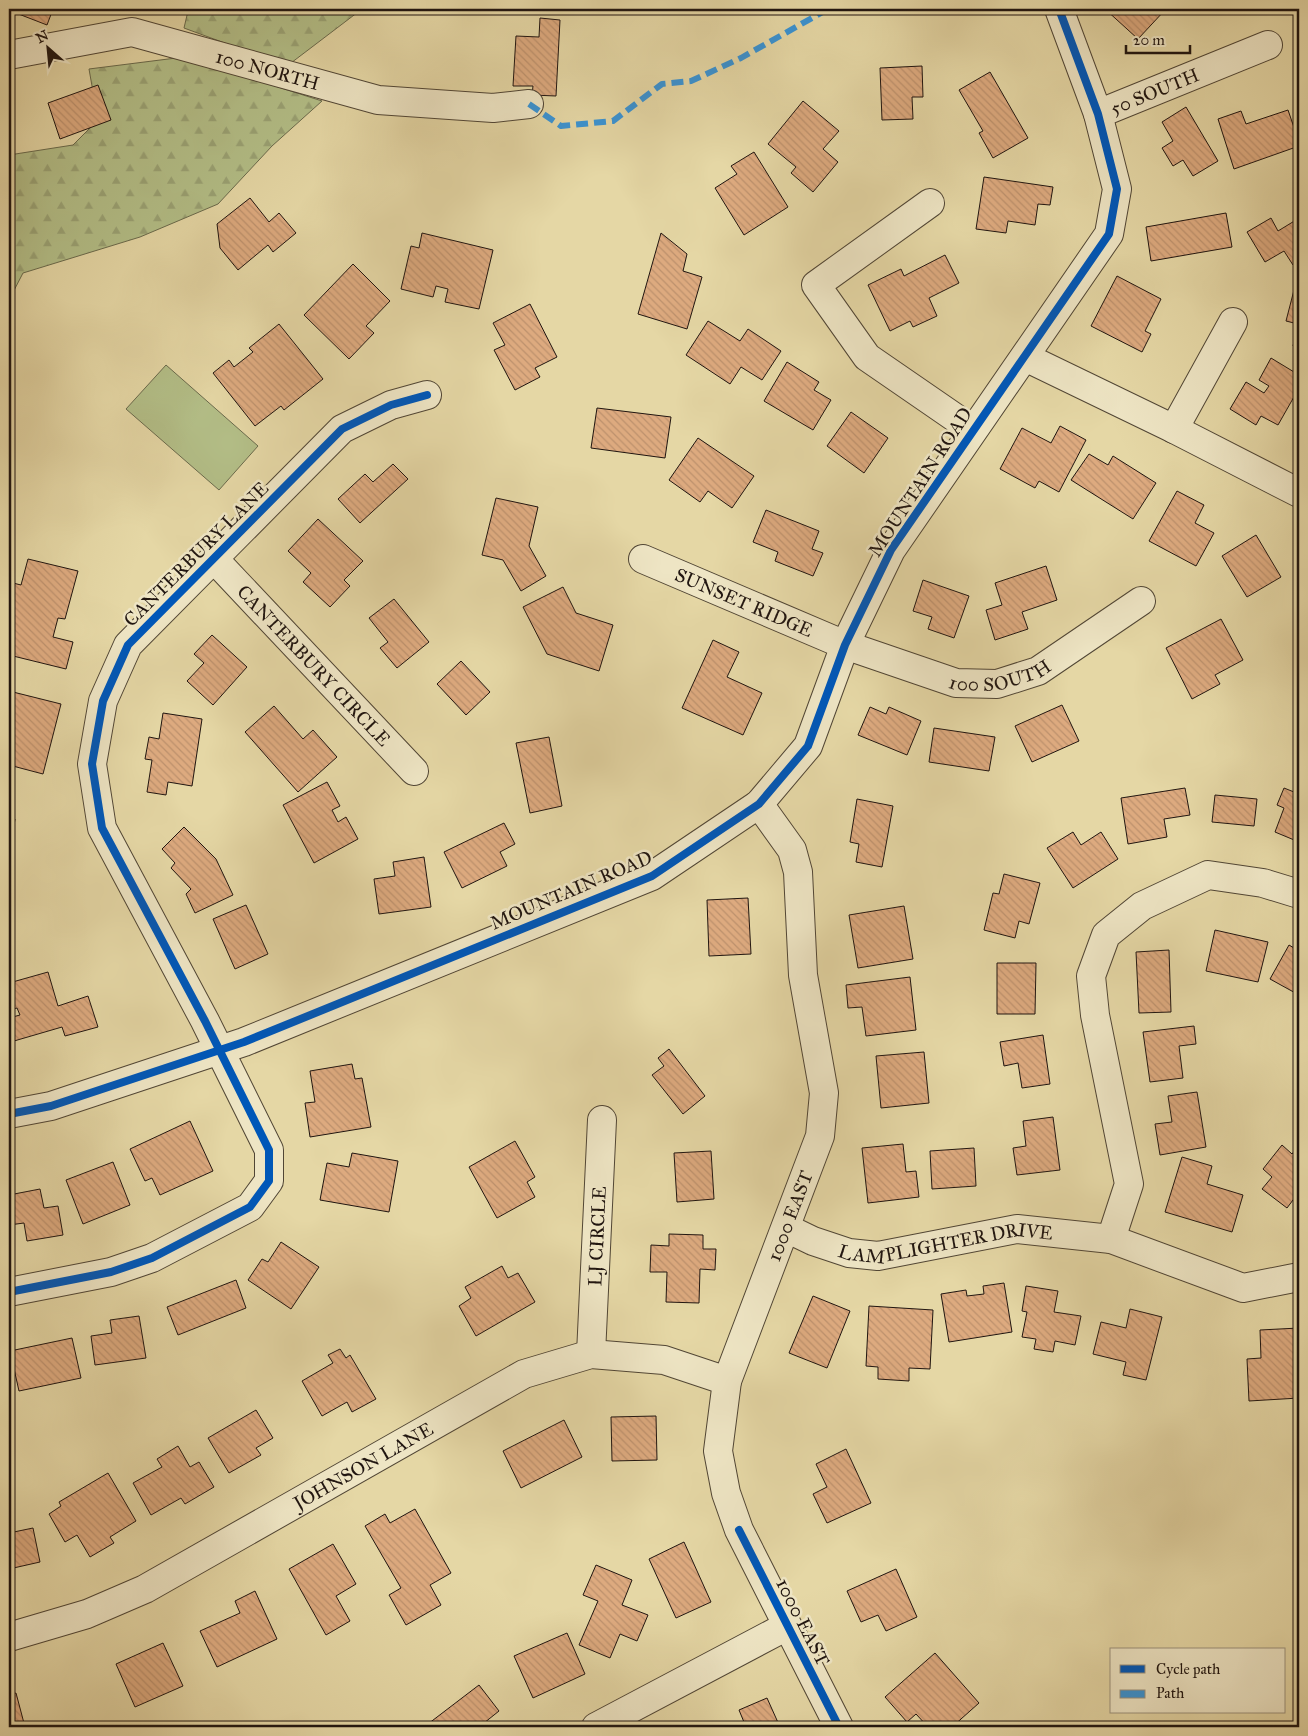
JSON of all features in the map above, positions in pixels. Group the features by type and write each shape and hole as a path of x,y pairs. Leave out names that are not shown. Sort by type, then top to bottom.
{"street":[{"name":"MOUNTAIN ROAD","path":"9,1114 51,1106 244,1042 652,876 759,804 808,746 845,645 891,550 1109,234 1117,189 1098,114 1059,9"},
{"name":"100 NORTH","path":"9,55 132,32 378,100 493,108 529,104"},
{"name":"50 SOUTH","path":"1098,114 1268,44"},
{"path":"930,203 816,285 867,357 973,430"},
{"path":"1174,429 1233,322"},
{"path":"1025,357 1174,429 1299,493"},
{"name":"CANTERBURY LANE","path":"9,1292 110,1272 152,1258 250,1207 269,1182 269,1150 219,1050 102,828 92,764 103,701 128,645 342,429 391,405 427,395"},
{"name":"CANTERBURY CIRCLE","path":"214,559 414,771"},
{"name":"SUNSET RIDGE","path":"643,559 845,645"},
{"name":"100 SOUTH","path":"845,645 956,683 997,684 1038,671 1141,601"},
{"name":"1000 EAST","path":"759,804 792,850 798,872 804,975 824,1093 820,1136 727,1381 718,1451 726,1493 739,1530 839,1727"},
{"path":"1111,1239 1129,1184 1095,1015 1091,976 1106,935 1142,906 1208,875 1262,883 1299,894"},
{"name":"LJ CIRCLE","path":"592,1354 602,1120"},
{"name":"LAMPLIGHTER DRIVE","path":"786,1228 812,1241 849,1253 878,1256 1016,1229 1111,1239 1243,1288 1299,1277"},
{"name":"JOHNSON LANE","path":"9,1637 88,1614 145,1589 524,1374 592,1354 664,1360 727,1381"},
{"path":"596,1727 787,1626"}],"green space":[{"path":"193,9 362,9 287,66 184,28 188,11"},
{"path":"184,57 322,101 272,146 218,204 140,237 23,273 9,300 9,155 73,145 98,120 89,69"},
{"path":"166,365 258,446 219,490 126,409"}],"building":[{"path":"17,9 53,9 47,25 16,13"},
{"path":"1105,9 1164,9 1165,10 1138,39"},
{"path":"540,18 560,20 556,96 532,95 533,86 513,86 516,36 539,37"},
{"path":"922,66 923,97 912,97 913,119 882,120 880,68"},
{"path":"990,72 1028,138 993,158 979,133 983,131 959,90"},
{"path":"98,85 111,120 60,139 48,103"},
{"path":"803,101 839,131 823,149 838,162 813,192 791,173 796,167 768,144"},
{"path":"1186,107 1218,161 1193,176 1183,160 1173,166 1162,148 1173,141 1162,122"},
{"path":"1288,110 1299,146 1234,169 1218,119 1241,111 1246,124"},
{"path":"754,152 788,207 744,235 715,188 737,174 731,166"},
{"path":"984,177 1053,187 1050,205 1038,204 1035,225 1008,221 1006,233 976,229"},
{"path":"250,198 269,222 279,213 296,233 273,252 268,245 238,270 220,248 217,224"},
{"path":"1226,213 1232,247 1151,261 1146,227"},
{"path":"1271,218 1278,231 1296,220 1299,226 1299,261 1293,265 1284,251 1265,262 1247,232"},
{"path":"422,233 493,250 479,309 445,302 448,289 436,286 433,297 401,289 411,246 419,248"},
{"path":"661,233 687,254 683,271 702,277 687,329 638,314"},
{"path":"945,255 959,283 929,298 937,316 913,327 910,321 890,331 868,285 901,269 904,276"},
{"path":"353,264 390,301 366,326 374,333 349,359 304,315"},
{"path":"1117,276 1161,299 1145,331 1151,334 1142,352 1091,326"},
{"path":"1294,290 1299,291 1299,347 1293,346 1298,324 1286,321"},
{"path":"530,304 557,357 535,368 540,377 515,390 494,350 505,345 493,323"},
{"path":"708,321 740,341 748,329 781,351 762,380 741,367 730,384 686,355"},
{"path":"279,324 323,379 284,410 281,406 255,426 213,373 229,360 234,367 253,352 249,348"},
{"path":"1271,358 1299,375 1299,388 1278,425 1261,416 1256,425 1230,409 1246,382 1264,393 1269,386 1259,380"},
{"path":"787,362 819,382 814,390 831,400 813,430 764,401"},
{"path":"597,408 671,417 665,458 591,448"},
{"path":"851,412 888,438 864,473 827,446"},
{"path":"1060,426 1086,440 1059,492 1039,481 1035,488 1000,469 1022,428 1051,443"},
{"path":"698,438 754,476 732,508 708,491 700,502 669,480"},
{"path":"1089,454 1108,465 1113,456 1156,483 1133,519 1071,480"},
{"path":"393,464 408,479 360,523 338,499 365,474 373,482"},
{"path":"1177,491 1204,505 1195,523 1214,533 1196,566 1149,541"},
{"path":"496,498 538,507 529,546 546,576 521,591 503,560 482,555"},
{"path":"766,510 819,531 812,549 823,553 813,576 775,561 778,552 753,542"},
{"path":"318,519 363,561 344,580 350,586 330,607 303,582 311,573 288,551"},
{"path":"1256,535 1281,577 1247,597 1222,556"},
{"path":"28,559 78,571 65,619 58,618 53,637 73,642 66,669 9,655 9,582 21,585"},
{"path":"1046,566 1057,600 1022,612 1028,629 995,640 986,610 1002,605 995,583"},
{"path":"923,580 969,596 954,638 928,629 932,617 913,611"},
{"path":"563,587 576,613 613,625 599,671 547,654 523,607"},
{"path":"394,599 429,642 397,668 380,648 388,642 369,618"},
{"path":"1221,619 1243,660 1215,675 1220,684 1192,699 1166,648"},
{"path":"212,635 247,667 213,705 187,681 204,663 194,654"},
{"path":"713,640 739,652 727,677 762,693 743,735 682,708"},
{"path":"461,661 490,692 466,715 437,684"},
{"path":"9,691 61,704 43,774 9,765"},
{"path":"1062,705 1079,741 1032,762 1015,726"},
{"path":"274,706 303,739 313,730 337,757 298,792 245,732"},
{"path":"870,707 886,714 889,707 921,721 907,755 858,735"},
{"path":"163,713 202,719 192,786 168,782 166,795 147,792 152,760 145,759 149,737 159,739"},
{"path":"934,728 995,737 989,771 929,762"},
{"path":"549,737 562,806 530,813 516,743"},
{"path":"327,782 340,806 332,810 338,822 346,817 358,839 314,863 283,805"},
{"path":"1185,788 1190,815 1164,819 1167,837 1128,844 1121,798"},
{"path":"1284,788 1299,794 1299,842 1275,832 1284,808 1277,805"},
{"path":"1215,795 1257,799 1254,826 1212,822"},
{"path":"857,799 893,806 882,867 856,862 859,844 850,842"},
{"path":"9,818 15,819 9,858"},
{"path":"504,823 515,844 500,852 507,866 462,888 444,852"},
{"path":"184,827 216,859 233,895 195,913 186,894 191,889 171,868 175,863 162,849"},
{"path":"1073,832 1081,845 1101,832 1118,859 1073,888 1047,848"},
{"path":"424,857 431,907 379,914 374,879 395,876 393,862"},
{"path":"1004,874 1040,883 1029,924 1019,921 1015,938 984,930 993,893 999,894"},
{"path":"748,898 751,954 709,956 707,900"},
{"path":"246,905 268,954 235,969 213,919"},
{"path":"904,906 913,959 858,968 849,915"},
{"path":"1215,930 1268,942 1258,982 1206,971"},
{"path":"1289,945 1299,951 1299,995 1270,979"},
{"path":"1169,950 1171,1012 1139,1013 1136,952"},
{"path":"997,963 1036,963 1035,1014 997,1014"},
{"path":"48,972 58,1006 88,996 98,1027 65,1036 62,1027 14,1041 9,1018 20,1015 17,1008 9,1010 9,983"},
{"path":"910,977 916,1030 866,1036 862,1007 848,1008 846,985"},
{"path":"1194,1026 1196,1044 1179,1046 1183,1078 1150,1082 1143,1032"},
{"path":"1043,1035 1050,1084 1022,1088 1018,1063 1004,1066 1000,1042"},
{"path":"669,1049 705,1096 683,1114 652,1075 664,1066 658,1058"},
{"path":"924,1052 929,1103 881,1108 876,1056"},
{"path":"352,1064 355,1079 362,1078 371,1127 310,1137 305,1103 315,1102 310,1071"},
{"path":"1197,1092 1206,1147 1160,1155 1155,1124 1172,1122 1168,1096"},
{"path":"1053,1117 1060,1170 1017,1175 1013,1148 1026,1146 1023,1121"},
{"path":"190,1121 213,1171 160,1195 152,1178 145,1181 130,1149"},
{"path":"515,1141 535,1177 527,1182 535,1197 497,1218 469,1167"},
{"path":"903,1144 906,1172 916,1171 919,1197 868,1203 862,1148"},
{"path":"1282,1145 1292,1154 1299,1145 1299,1192 1287,1208 1262,1189 1272,1177 1263,1169"},
{"path":"974,1148 976,1186 932,1189 930,1151"},
{"path":"711,1151 714,1199 677,1202 674,1153"},
{"path":"352,1153 398,1161 389,1212 320,1200 327,1163 349,1167"},
{"path":"1182,1157 1212,1166 1207,1184 1243,1195 1232,1232 1165,1212"},
{"path":"113,1162 130,1205 83,1224 66,1180"},
{"path":"40,1189 44,1208 58,1206 63,1235 27,1241 24,1223 9,1225 9,1195"},
{"path":"669,1234 703,1235 703,1249 716,1249 715,1270 700,1269 699,1303 666,1302 667,1272 650,1272 651,1245 669,1246"},
{"path":"281,1242 319,1267 291,1309 248,1280 262,1259 268,1262"},
{"path":"502,1266 508,1278 518,1273 535,1302 476,1336 459,1306 471,1298 465,1287"},
{"path":"236,1280 246,1308 178,1335 167,1307"},
{"path":"1004,1283 1012,1332 949,1342 941,1294 966,1290 967,1296 984,1294 983,1286"},
{"path":"1026,1286 1058,1291 1054,1312 1081,1316 1075,1345 1055,1341 1053,1352 1034,1349 1036,1339 1022,1337 1027,1312 1022,1311"},
{"path":"813,1296 850,1311 827,1368 789,1353"},
{"path":"869,1306 933,1310 930,1369 909,1368 909,1381 878,1379 878,1367 866,1366"},
{"path":"1130,1309 1162,1317 1146,1380 1123,1375 1126,1362 1093,1354 1101,1322 1126,1328"},
{"path":"139,1316 146,1358 95,1365 91,1336 112,1333 110,1320"},
{"path":"1299,1328 1299,1398 1249,1401 1247,1359 1261,1358 1260,1330"},
{"path":"72,1338 81,1378 19,1391 10,1351"},
{"path":"340,1349 346,1358 350,1355 376,1399 352,1412 347,1402 322,1416 302,1381 333,1363 328,1355"},
{"path":"256,1410 273,1438 256,1448 261,1455 229,1473 208,1438"},
{"path":"656,1416 657,1460 612,1461 611,1417"},
{"path":"564,1420 582,1457 521,1488 503,1451"},
{"path":"178,1446 190,1467 199,1462 214,1487 185,1504 181,1498 151,1515 133,1483 162,1467 157,1459"},
{"path":"846,1449 871,1503 827,1523 813,1494 827,1487 816,1464"},
{"path":"108,1473 136,1521 110,1537 114,1543 90,1557 77,1535 65,1542 49,1514 61,1506 59,1502"},
{"path":"415,1509 451,1573 430,1585 441,1605 406,1625 389,1595 401,1588 365,1526 385,1514 390,1523"},
{"path":"33,1528 40,1562 9,1569 9,1533"},
{"path":"684,1542 711,1602 676,1618 649,1559"},
{"path":"333,1544 356,1584 336,1596 350,1621 326,1635 289,1569"},
{"path":"596,1565 632,1580 622,1605 648,1615 637,1641 620,1634 610,1658 579,1645 598,1601 583,1595"},
{"path":"896,1569 917,1617 886,1631 878,1615 861,1622 847,1591"},
{"path":"255,1591 277,1639 217,1667 200,1631 240,1613 235,1601"},
{"path":"567,1633 585,1674 533,1698 514,1656"},
{"path":"163,1643 183,1686 135,1707 116,1664"},
{"path":"935,1653 979,1703 952,1727 928,1727 916,1714 907,1722 885,1697"},
{"path":"479,1685 499,1711 479,1727 424,1727"},
{"path":"16,1693 25,1727 9,1727 9,1695"},
{"path":"767,1698 780,1727 746,1727 739,1710"}],"marked path":[{"path":"529,104 561,126 613,121 662,84 691,81 741,58 828,9"}],"cycle path":[{"path":"9,1114 51,1106 244,1042 652,876 759,804 808,746 845,645 891,550 1109,234 1117,189 1098,114 1059,9"},
{"path":"9,1292 111,1272 152,1258 250,1207 269,1181 269,1150 205,1021 102,828 92,764 103,701 128,645 342,429 391,405 427,395"},
{"path":"739,1530 839,1727"}]}
